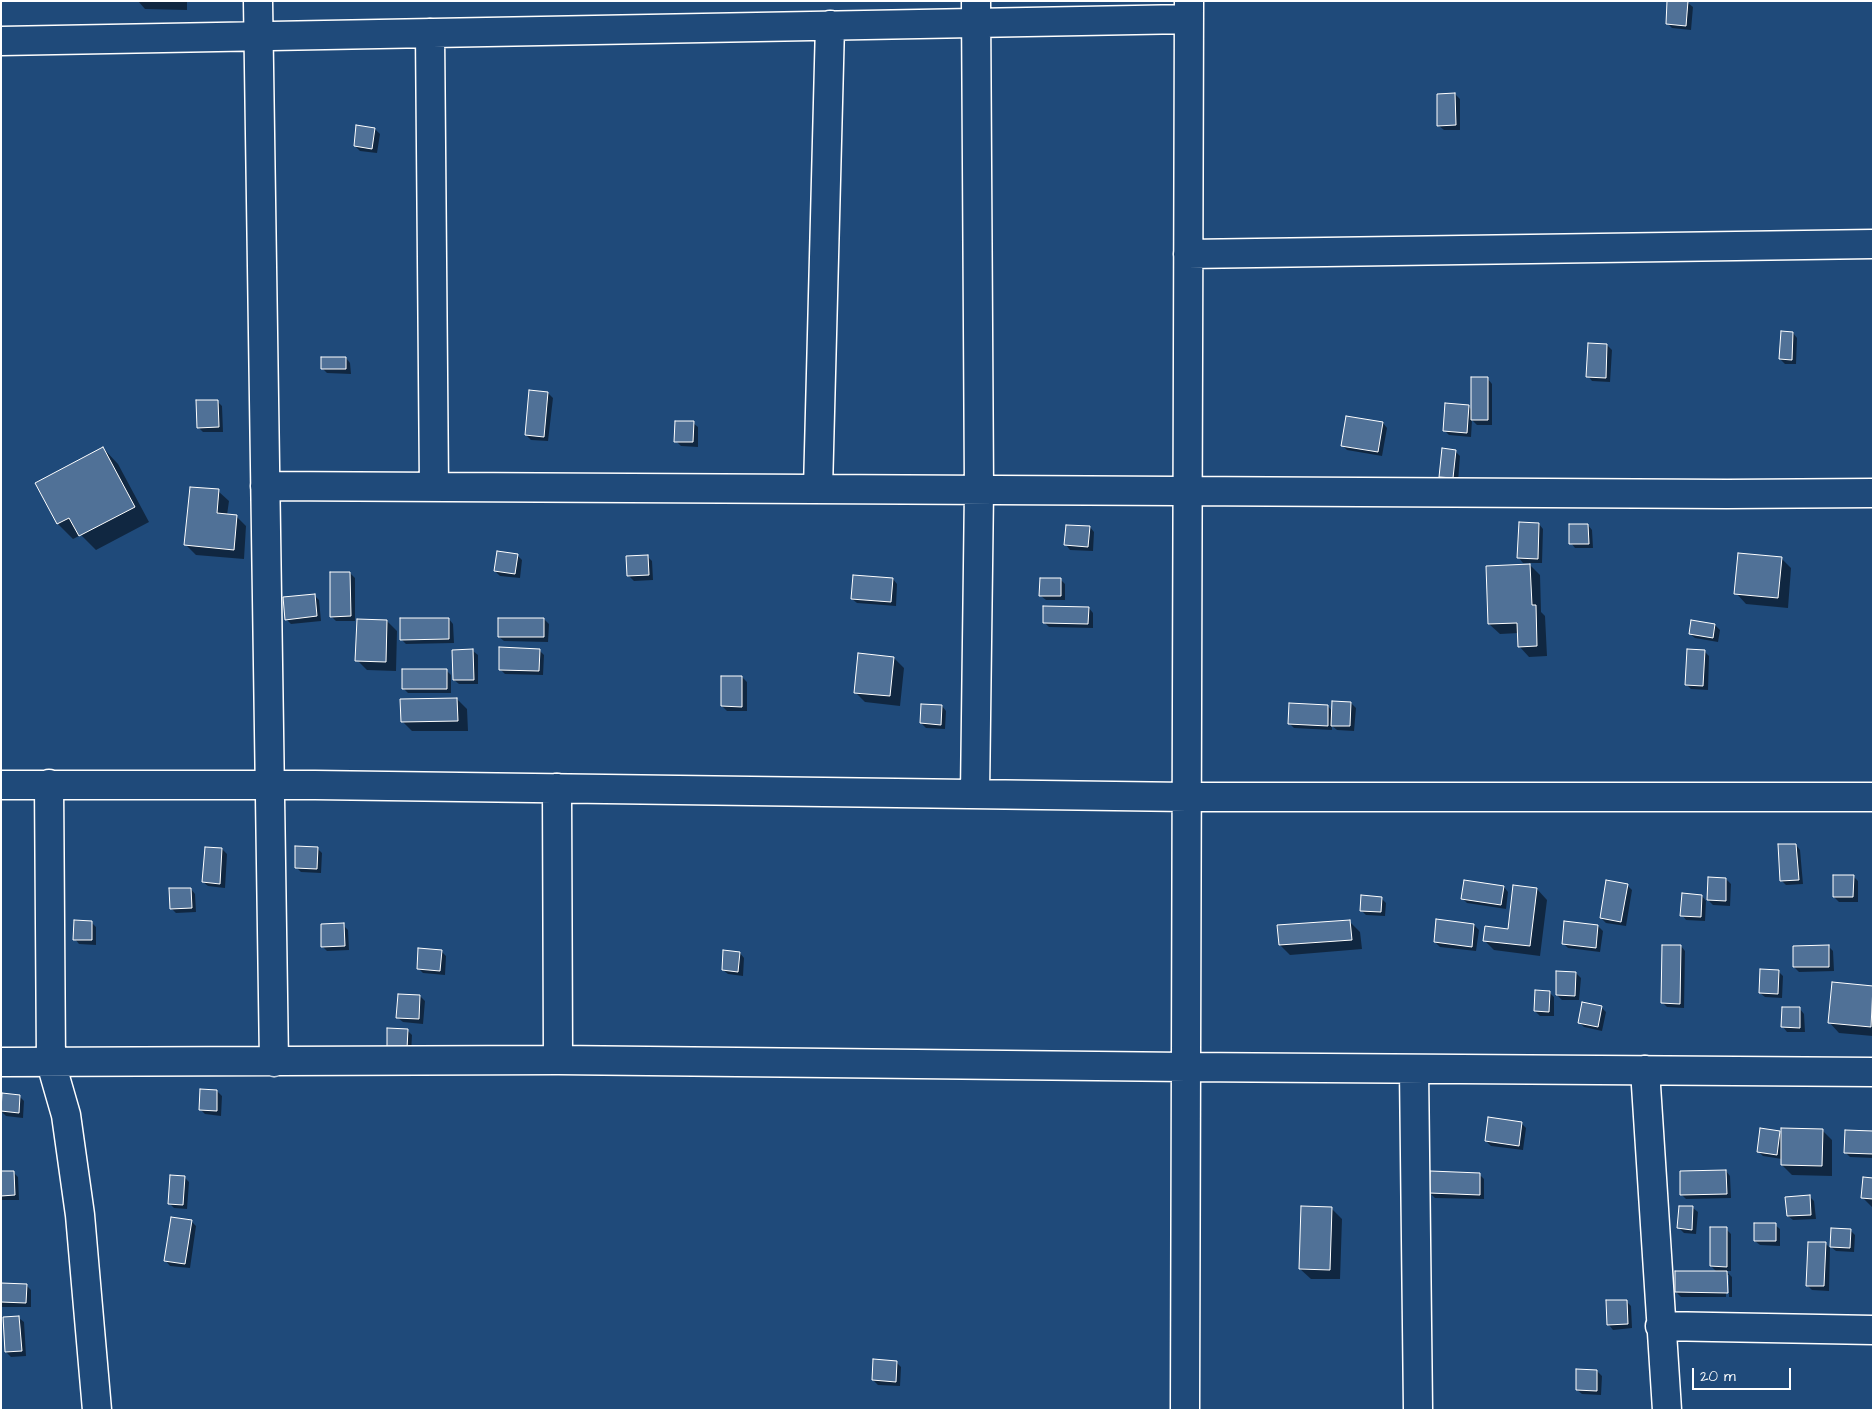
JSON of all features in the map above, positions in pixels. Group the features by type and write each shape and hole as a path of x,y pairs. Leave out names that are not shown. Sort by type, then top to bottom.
{"street":[{"path":"258,1 274,1062"},
{"path":"1,41 830,25 976,12 1189,10 1185,1410"},
{"path":"975,794 979,490 976,12"},
{"path":"818,489 830,25"},
{"path":"430,33 434,487"},
{"path":"1188,254 1873,244"},
{"path":"264,486 1727,494 1873,493"},
{"path":"49,784 51,1063 66,1115 80,1215 97,1410"},
{"path":"1,785 269,785 1187,797 1873,797"},
{"path":"557,788 558,1060"},
{"path":"1,1062 558,1060 1873,1072"},
{"path":"1414,1069 1418,1410"},
{"path":"1645,1070 1666,1410"},
{"path":"1660,1326 1873,1330"}],"building":[{"path":"1667,1 1688,1 1686,26 1666,24"},
{"path":"1455,93 1456,125 1437,126 1437,94"},
{"path":"356,125 375,128 372,149 354,146"},
{"path":"1781,331 1793,332 1792,360 1779,359"},
{"path":"1588,343 1607,344 1606,378 1586,377"},
{"path":"321,357 346,357 346,369 321,369"},
{"path":"1471,377 1488,377 1488,420 1471,420"},
{"path":"529,390 548,392 544,437 525,435"},
{"path":"196,400 218,400 219,427 197,428"},
{"path":"1445,403 1469,405 1467,433 1443,431"},
{"path":"1346,416 1383,422 1378,452 1341,446"},
{"path":"675,421 694,421 693,442 674,442"},
{"path":"103,447 135,507 79,536 69,518 57,524 35,483"},
{"path":"1442,448 1456,450 1453,478 1439,477"},
{"path":"190,487 219,489 217,513 237,515 234,550 184,545"},
{"path":"1519,522 1539,523 1538,559 1517,558"},
{"path":"1569,524 1588,524 1589,544 1569,544"},
{"path":"1066,525 1090,526 1088,547 1064,545"},
{"path":"497,551 518,554 515,574 494,571"},
{"path":"1738,553 1782,557 1778,598 1734,594"},
{"path":"648,555 649,575 627,576 626,556"},
{"path":"1530,564 1532,605 1536,605 1537,646 1518,647 1517,623 1488,624 1486,566"},
{"path":"330,572 350,572 351,616 330,617"},
{"path":"853,575 893,578 891,602 851,599"},
{"path":"1040,578 1061,578 1061,596 1039,596"},
{"path":"315,594 317,616 285,620 283,597"},
{"path":"1043,606 1089,607 1088,624 1043,623"},
{"path":"400,618 449,618 449,639 400,640"},
{"path":"498,618 544,618 544,637 498,637"},
{"path":"357,619 387,620 386,662 355,661"},
{"path":"1691,620 1715,624 1713,638 1689,634"},
{"path":"499,647 540,649 539,671 499,670"},
{"path":"473,649 474,680 453,680 452,650"},
{"path":"1687,649 1705,650 1703,686 1685,685"},
{"path":"858,653 894,657 890,696 854,693"},
{"path":"402,669 447,669 447,689 402,689"},
{"path":"721,676 742,676 742,707 721,706"},
{"path":"457,698 458,721 401,722 400,699"},
{"path":"1332,701 1351,702 1350,726 1331,726"},
{"path":"1289,703 1328,705 1328,726 1288,724"},
{"path":"921,704 942,705 941,725 920,723"},
{"path":"1778,844 1796,844 1799,880 1780,881"},
{"path":"295,846 318,847 317,869 295,868"},
{"path":"205,847 222,848 220,884 202,882"},
{"path":"1833,875 1854,875 1853,897 1833,897"},
{"path":"1708,877 1726,878 1726,901 1707,900"},
{"path":"1464,880 1504,886 1501,905 1461,899"},
{"path":"1606,880 1628,884 1621,922 1600,918"},
{"path":"1513,885 1537,888 1530,946 1483,941 1485,926 1508,929"},
{"path":"169,888 191,888 192,908 170,909"},
{"path":"1682,893 1702,895 1701,917 1680,916"},
{"path":"1361,895 1382,897 1381,912 1360,911"},
{"path":"1436,919 1474,924 1472,947 1434,942"},
{"path":"74,920 92,921 92,940 73,940"},
{"path":"1350,920 1352,940 1279,945 1277,925"},
{"path":"1564,921 1598,925 1596,948 1562,944"},
{"path":"344,923 345,946 321,947 321,924"},
{"path":"1662,945 1681,945 1680,1004 1661,1003"},
{"path":"1829,945 1829,967 1793,967 1793,946"},
{"path":"418,948 442,950 440,971 417,969"},
{"path":"723,950 740,952 738,972 722,970"},
{"path":"1760,969 1779,970 1778,994 1759,993"},
{"path":"1556,971 1576,972 1575,996 1556,995"},
{"path":"1832,982 1873,986 1871,1027 1828,1023"},
{"path":"1535,990 1550,991 1549,1012 1534,1011"},
{"path":"398,994 420,995 419,1019 396,1018"},
{"path":"1582,1002 1602,1006 1598,1027 1578,1023"},
{"path":"1782,1007 1800,1007 1800,1028 1781,1027"},
{"path":"387,1028 408,1029 407,1049 387,1049"},
{"path":"200,1089 217,1090 217,1111 199,1110"},
{"path":"2,1093 20,1095 19,1113 1,1111"},
{"path":"1488,1117 1522,1122 1519,1146 1485,1141"},
{"path":"1760,1128 1780,1131 1777,1155 1757,1152"},
{"path":"1781,1128 1823,1129 1822,1166 1781,1165"},
{"path":"1845,1130 1873,1131 1873,1154 1844,1153"},
{"path":"1726,1170 1727,1194 1680,1195 1680,1171"},
{"path":"1,1171 14,1171 15,1195 1,1196"},
{"path":"1430,1171 1480,1173 1480,1195 1429,1193"},
{"path":"170,1175 185,1176 183,1205 168,1204"},
{"path":"1863,1177 1873,1178 1873,1199 1861,1198"},
{"path":"1810,1195 1811,1215 1787,1216 1785,1197"},
{"path":"1301,1206 1332,1207 1330,1270 1299,1269"},
{"path":"1679,1206 1693,1206 1692,1230 1677,1228"},
{"path":"171,1217 192,1220 185,1264 164,1261"},
{"path":"1754,1223 1776,1223 1776,1241 1754,1241"},
{"path":"1710,1227 1727,1227 1727,1267 1710,1266"},
{"path":"1831,1228 1851,1229 1850,1248 1830,1247"},
{"path":"1808,1242 1826,1242 1824,1286 1806,1286"},
{"path":"1675,1271 1727,1271 1728,1293 1675,1292"},
{"path":"1,1283 27,1284 26,1303 1,1302"},
{"path":"1606,1300 1627,1300 1628,1324 1607,1325"},
{"path":"19,1316 22,1351 5,1352 3,1317"},
{"path":"873,1359 897,1361 896,1382 872,1380"},
{"path":"1576,1369 1597,1370 1597,1391 1576,1390"}]}
